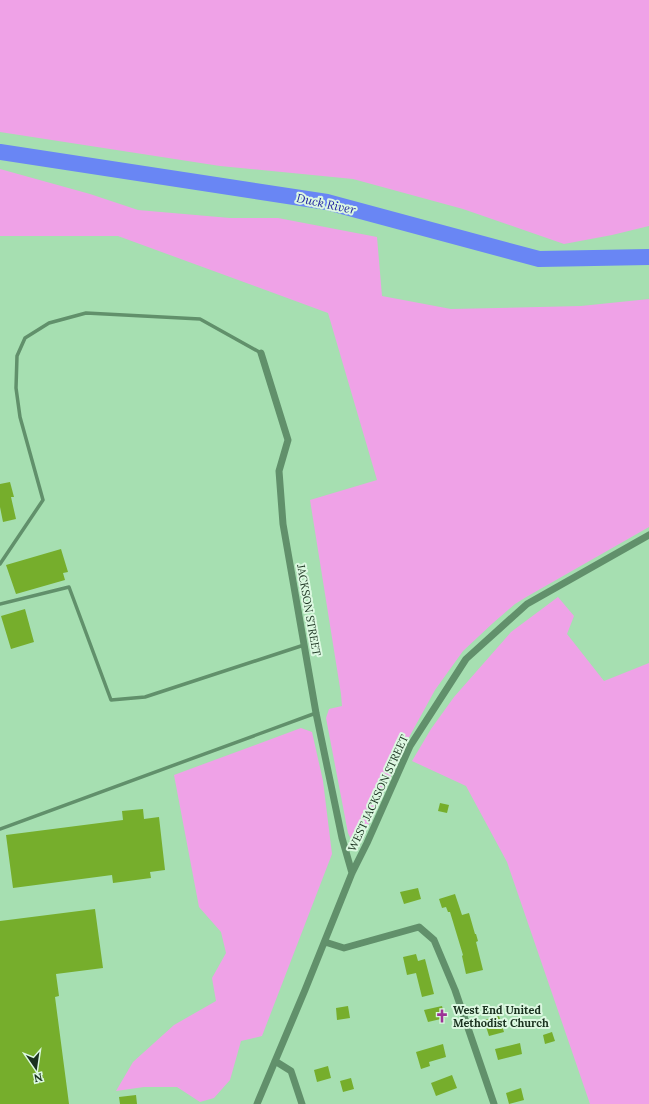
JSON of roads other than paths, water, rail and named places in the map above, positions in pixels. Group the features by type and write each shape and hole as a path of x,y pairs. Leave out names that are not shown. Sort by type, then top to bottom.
{"street":[{"name":"JACKSON STREET","path":"260,353 288,440 279,471 282,524 316,713 342,838 352,873"},
{"name":"WEST JACKSON STREET","path":"257,1104 325,942 352,873 410,746 466,659 526,604 649,535"},
{"path":"325,942 344,948 419,927 434,940 455,990 494,1104"},
{"path":"276,1061 291,1071 302,1104"}],"lane":[{"path":"0,564 43,500 20,417 16,388 16,356 25,338 49,323 86,313 200,319 260,353"},
{"path":"0,604 69,588 111,700 145,697 304,645"},
{"path":"0,829 316,713"}],"waterway":[{"name":"Duck River","path":"0,152 327,202 539,259 649,257"}],"place":[{"name":"West End United Methodist Church","path":"442,1016"}]}
